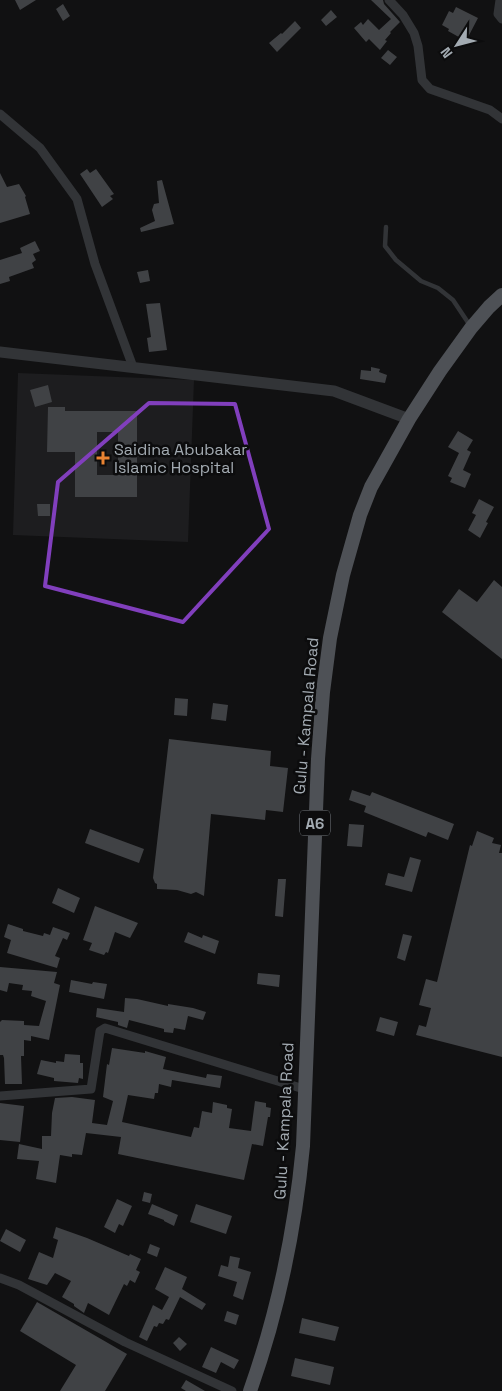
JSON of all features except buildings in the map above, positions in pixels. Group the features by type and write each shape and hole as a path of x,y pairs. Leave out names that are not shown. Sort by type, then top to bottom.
{"main road":[{"name":"Gulu - Kampala Road","path":"250,1391 280,1291 299,1195 303,1146 318,759 323,692 330,638 343,575 360,514 371,487 409,419 471,328 489,307 502,296"}],"street":[{"path":"389,0 404,16 414,33 418,46 422,80 430,89 490,110 502,119"},
{"path":"500,0 498,14 502,19"},
{"path":"0,114 40,148 77,199 95,264 133,367"},
{"path":"0,352 334,391 409,419"},
{"path":"0,1096 91,1089 100,1031 104,1028 304,1089"},
{"path":"0,1278 19,1285 125,1342 232,1391"}],"lane":[{"path":"386,227 385,246 396,260 421,281 438,288 453,300 471,328"}],"highlighted area":[{"path":"149,403 235,404 269,529 183,622 45,586 58,482"}],"shaded area":[{"name":"Saidina Abubakar Islamic Hospital","path":"18,373 194,380 188,542 13,535"}],"place":[{"name":"Saidina Abubakar Islamic Hospital","path":"103,458"}]}
